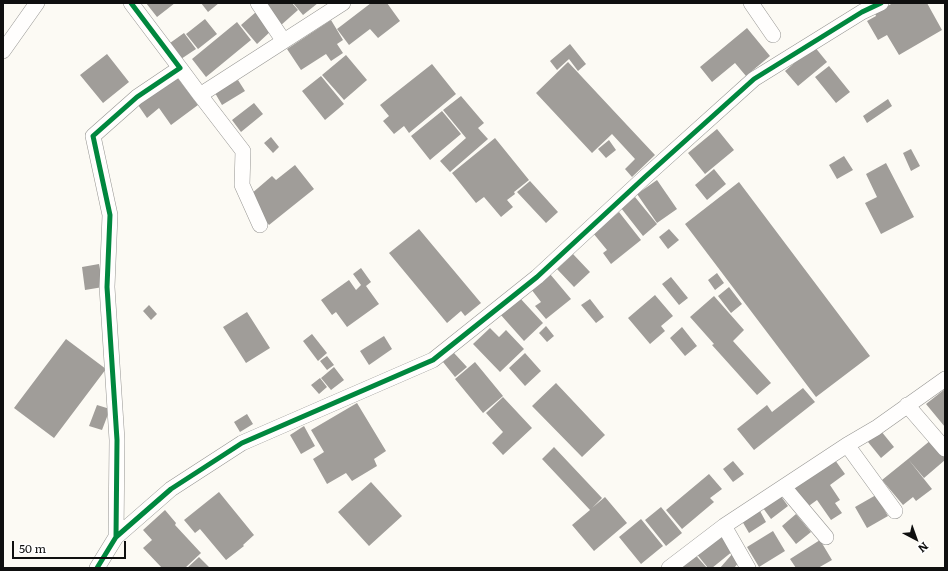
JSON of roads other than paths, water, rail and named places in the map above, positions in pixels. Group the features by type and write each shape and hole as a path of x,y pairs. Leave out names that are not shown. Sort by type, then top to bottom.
{"street":[{"path":"3,51 37,3"},
{"path":"131,3 243,151 242,185 260,225"},
{"path":"258,3 284,40"},
{"path":"200,94 342,3"},
{"path":"750,3 773,35"},
{"path":"97,568 116,537 171,489 242,443 433,360 537,277 754,79 862,12 881,3"},
{"path":"116,537 117,440 107,287 110,216 92,136 137,97 180,68"},
{"path":"669,568 724,526 847,445 876,428 945,379"},
{"path":"907,405 945,449"},
{"path":"847,445 895,511"},
{"path":"784,487 826,537"},
{"path":"724,526 748,568"}]}
